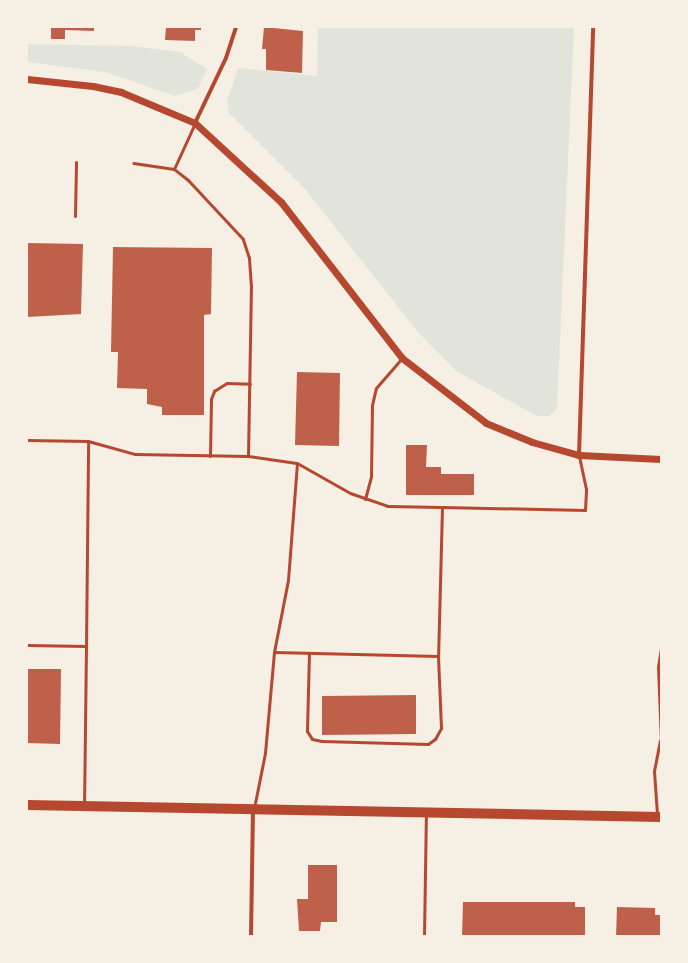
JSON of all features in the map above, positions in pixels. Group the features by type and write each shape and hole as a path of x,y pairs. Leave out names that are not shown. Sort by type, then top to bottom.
{"main road":[{"path":"27,805 659,817"}],"street":[{"path":"195,123 226,58 236,27"},
{"path":"579,455 592,27"},
{"path":"27,79 93,86 121,92 195,123 281,202 402,358 441,392 486,423 532,442 579,455 661,459"},
{"path":"251,936 253,810"}],"lane":[{"path":"174,169 195,123"},
{"path":"75,216 76,162"},
{"path":"133,163 174,169 188,180 243,239 249,258 251,287 248,456"},
{"path":"365,499 371,476 376,388 402,358"},
{"path":"210,456 211,399 214,392 227,384 250,384"},
{"path":"27,440 88,441 135,454 248,456 297,463 365,499 387,506 585,510 586,490 579,455"},
{"path":"84,806 88,441"},
{"path":"253,810 265,753 274,652 288,580 297,463"},
{"path":"310,653 307,731 312,739 322,741 428,744 435,739 441,728 438,656 442,507"},
{"path":"27,644 86,646"},
{"path":"659,817 654,771 661,741 661,648"},
{"path":"274,652 438,656"},
{"path":"424,936 426,812"}],"shaded area":[{"path":"318,27 574,27 557,408 549,416 537,416 456,371 417,331 305,189 229,113 227,101 238,68 317,76"},
{"path":"27,44 132,46 180,52 207,69 198,89 175,96 105,72 27,62"}],"building":[{"path":"51,27 94,27 94,31 65,30 65,39 51,39"},
{"path":"166,27 201,27 201,30 195,30 195,41 165,40"},
{"path":"264,27 303,31 302,73 266,70 266,49 262,49"},
{"path":"27,243 83,244 81,314 27,317"},
{"path":"113,247 212,248 211,314 204,315 204,415 162,415 162,407 147,404 147,389 117,388 118,352 111,352"},
{"path":"297,372 340,373 339,446 295,445"},
{"path":"406,445 427,445 426,467 441,467 441,474 474,474 474,495 406,495"},
{"path":"27,669 61,669 60,744 27,743"},
{"path":"416,695 416,734 322,735 322,696"},
{"path":"308,865 337,865 337,922 321,922 320,931 299,931 297,899 308,899"},
{"path":"463,902 575,902 575,907 585,907 585,936 462,936"},
{"path":"617,907 655,908 655,915 661,915 661,936 616,936"}]}
